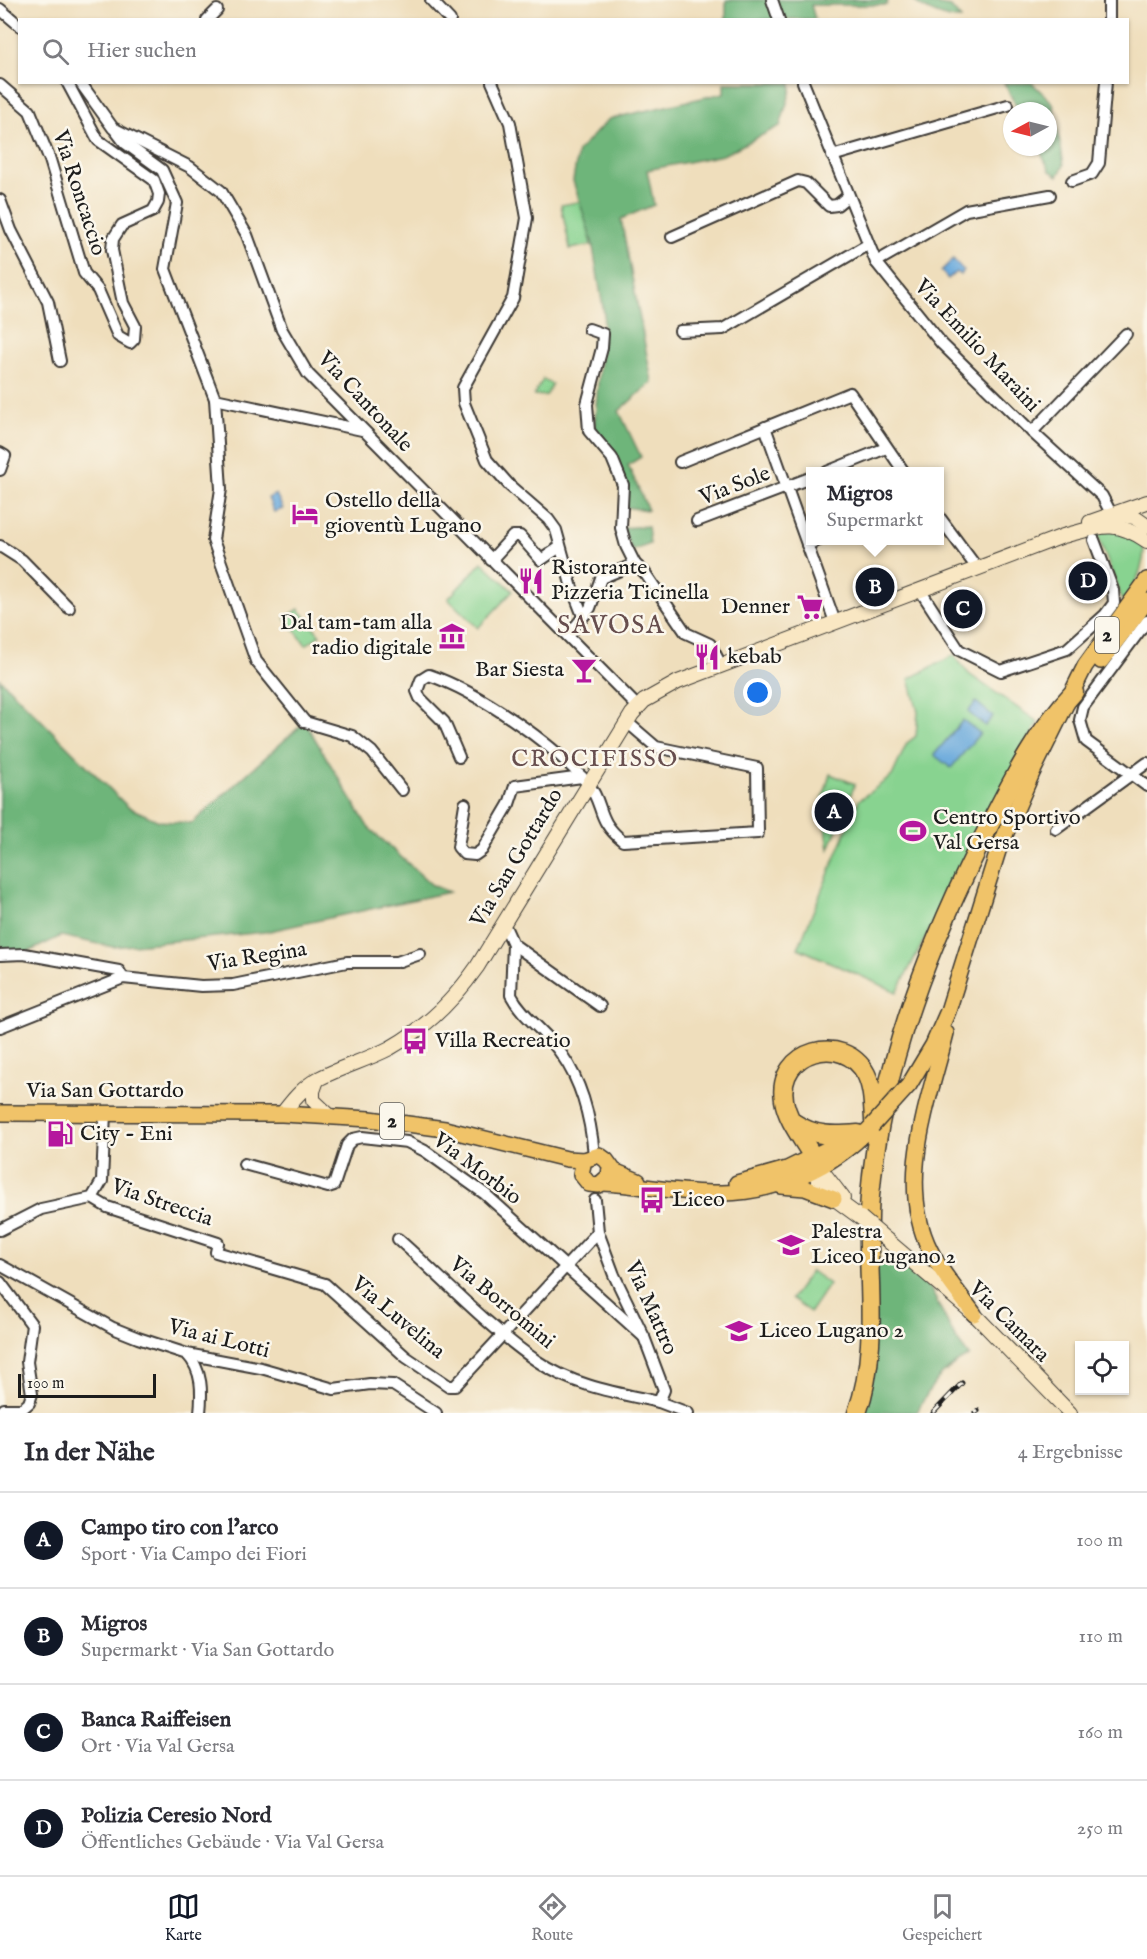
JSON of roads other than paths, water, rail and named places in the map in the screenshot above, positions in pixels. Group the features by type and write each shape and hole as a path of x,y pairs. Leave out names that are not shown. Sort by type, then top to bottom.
{"highway":[{"path":"869,1134 888,1084 912,1004 971,862 1030,750 1074,692"},
{"path":"816,1165 793,1122 783,1097 784,1084 789,1072 800,1058 811,1052 837,1050 854,1059 866,1075 872,1090 868,1230 870,1350 866,1380 857,1413"},
{"path":"793,1122 809,1132 823,1136 869,1134"}],"main road":[{"name":"Via San Gottardo","path":"282,1114 298,1095 317,1080 389,1048 428,1022 470,978 504,924 585,781 638,707 671,685 1063,536 1086,523 1116,520 1147,502"},
{"path":"1116,520 1134,518 1147,526"},
{"path":"1116,520 1147,541"},
{"name":"Via San Gottardo","path":"0,1113 282,1114 330,1116 430,1127 557,1157 592,1173 655,1188 691,1191 723,1193 763,1188 816,1165 852,1147 869,1134 909,1084 933,1046 961,972 987,884 1011,819 1085,666 1147,580"},
{"name":"Via San Gottardo","path":"1074,692 1094,671 1147,601"},
{"path":"961,972 921,1134 915,1163 915,1190 918,1218 930,1250 974,1314"},
{"path":"317,1080 313,1090 313,1100 330,1116"},
{"name":"Via San Gottardo","path":"592,1173 606,1160 610,1167 624,1176 655,1188"},
{"name":"Via San Gottardo","path":"691,1191 754,1180 816,1165"},
{"name":"Via Camara","path":"816,1165 861,1218"},
{"name":"Via Camara","path":"816,1165 818,1184 974,1314 1070,1413"},
{"path":"763,1188 805,1188 834,1199"}],"street":[{"path":"431,0 448,18"},
{"path":"772,0 778,18"},
{"path":"1109,0 1109,18"},
{"path":"0,9 18,24"},
{"path":"209,18 217,10"},
{"name":"Via Roncaccio","path":"0,85 30,111 50,160 84,273 98,290 118,336 130,343 134,339 135,326 123,303 112,250 113,239 122,225 153,211 159,202 159,194 154,180 98,140 68,84"},
{"name":"Via Cantonale","path":"81,84 113,128 190,166 221,191 247,235 264,285 292,350 308,374 638,707"},
{"path":"493,84 510,123 527,218 513,298 463,388 464,403 488,460 510,486 548,519 556,530 572,588 583,616"},
{"name":"Via Emilio Maraini","path":"804,84 867,245 876,262 942,344 1032,432 1102,496 1116,520"},
{"path":"1071,181 1092,174 1099,163 1106,84"},
{"path":"832,156 1003,106"},
{"path":"113,128 125,143 162,170 177,203 165,269 215,399 221,489 213,540 256,661 305,722 352,736 372,752 402,790"},
{"path":"672,237 798,181 806,183 829,206 837,205 848,196"},
{"path":"876,262 966,210 1050,195"},
{"path":"0,200 11,230 48,302 60,361"},
{"path":"680,331 723,329 867,245"},
{"path":"589,328 603,334 602,348 587,405 589,431 612,458 623,484 621,528 634,564 645,573 687,633 710,644 721,665"},
{"path":"1032,432 1126,334"},
{"name":"Via Sole","path":"680,462 850,393 886,448"},
{"path":"215,399 362,430"},
{"name":"Via Sole","path":"765,428 806,542"},
{"path":"837,467 886,448 901,467"},
{"path":"0,453 5,456 0,470"},
{"name":"Via Sole","path":"697,521 806,480"},
{"path":"944,525 977,568"},
{"path":"492,560 513,536 520,536 541,560 557,549"},
{"path":"920,590 959,650 1001,671 1067,649 1105,615 1114,603 1113,590 1094,540"},
{"name":"Via Sole","path":"807,545 836,621"},
{"path":"0,546 22,560 69,608"},
{"path":"568,636 594,598 601,578 634,564"},
{"path":"1147,621 1083,708 1080,720 1086,741 1147,786"},
{"path":"459,757 444,722 420,698 417,691 421,680 429,675 481,701 555,750 585,781 597,799 601,816 609,828 623,841 758,833 758,768 656,747 627,722"},
{"path":"1056,829 1129,773 1147,763"},
{"path":"465,804 458,847 464,854 475,855 482,850 509,804 515,786 585,781"},
{"path":"504,924 513,944 600,1006"},
{"name":"Via Mattro","path":"513,944 511,995 566,1061 584,1104 597,1232 614,1275 644,1337 664,1390 659,1402"},
{"path":"0,955 24,954 119,971 123,978"},
{"name":"Via Regina","path":"0,1027 123,978 201,986 233,985 347,962 398,962 420,954"},
{"name":"Via Streccia","path":"92,1198 102,1182 105,1113"},
{"name":"Via Morbio","path":"244,1164 328,1187 334,1185 347,1145 353,1139 362,1137 407,1142 425,1151 485,1194 644,1337"},
{"name":"Via Streccia","path":"0,1230 41,1209 92,1198 107,1207 217,1247"},
{"name":"Via Luvelina","path":"217,1247 325,1284 406,1357 449,1386 454,1386 597,1232"},
{"name":"Via Borromini","path":"398,1239 538,1362 568,1377 605,1390 659,1402"},
{"name":"Via ai Lotti","path":"0,1264 112,1328 187,1354 261,1368 334,1389 370,1384 393,1385 436,1413"},
{"path":"0,1282 27,1316 32,1332 27,1362 32,1387 31,1399 22,1409 4,1409 1,1413"},
{"path":"187,1354 198,1372 201,1393 200,1413"},
{"path":"192,1413 201,1393"},
{"path":"659,1402 688,1413"}],"water":[{"path":"953,259 964,271 960,275 956,272 948,279 941,271"},
{"path":"276,494 283,509 274,512 268,498"},
{"path":"976,702 993,716 985,726 968,712"},
{"path":"963,720 980,733 951,768 934,755"}],"railway":[{"path":"933,1413 962,1383"}],"place":[{"name":"Ostello della gioventù Lugano","path":"305,514"},
{"name":"Ristorante Pizzeria Ticinella","path":"531,581"},
{"name":"Polizia Ceresio Nord","path":"1088,581"},
{"name":"Migros","path":"875,587"},
{"name":"Denner","path":"810,607"},
{"name":"Banca Raiffeisen","path":"963,609"},
{"name":"Dal tam-tam alla radio digitale","path":"452,636"},
{"name":"kebab","path":"707,657"},
{"name":"Bar Siesta","path":"584,670"},
{"name":"Campo tiro con l'arco","path":"834,812"},
{"name":"Centro Sportivo Val Gersa","path":"913,831"},
{"name":"Villa Recreatio","path":"415,1041"},
{"name":"City - Eni","path":"60,1134"},
{"name":"Liceo","path":"652,1200"},
{"name":"Palestra Liceo Lugano 2","path":"791,1245"},
{"name":"Liceo Lugano 2","path":"739,1331"}],"district":[{"name":"SAVOSA","path":"611,625"},
{"name":"CROCIFISSO","path":"595,759"}]}
